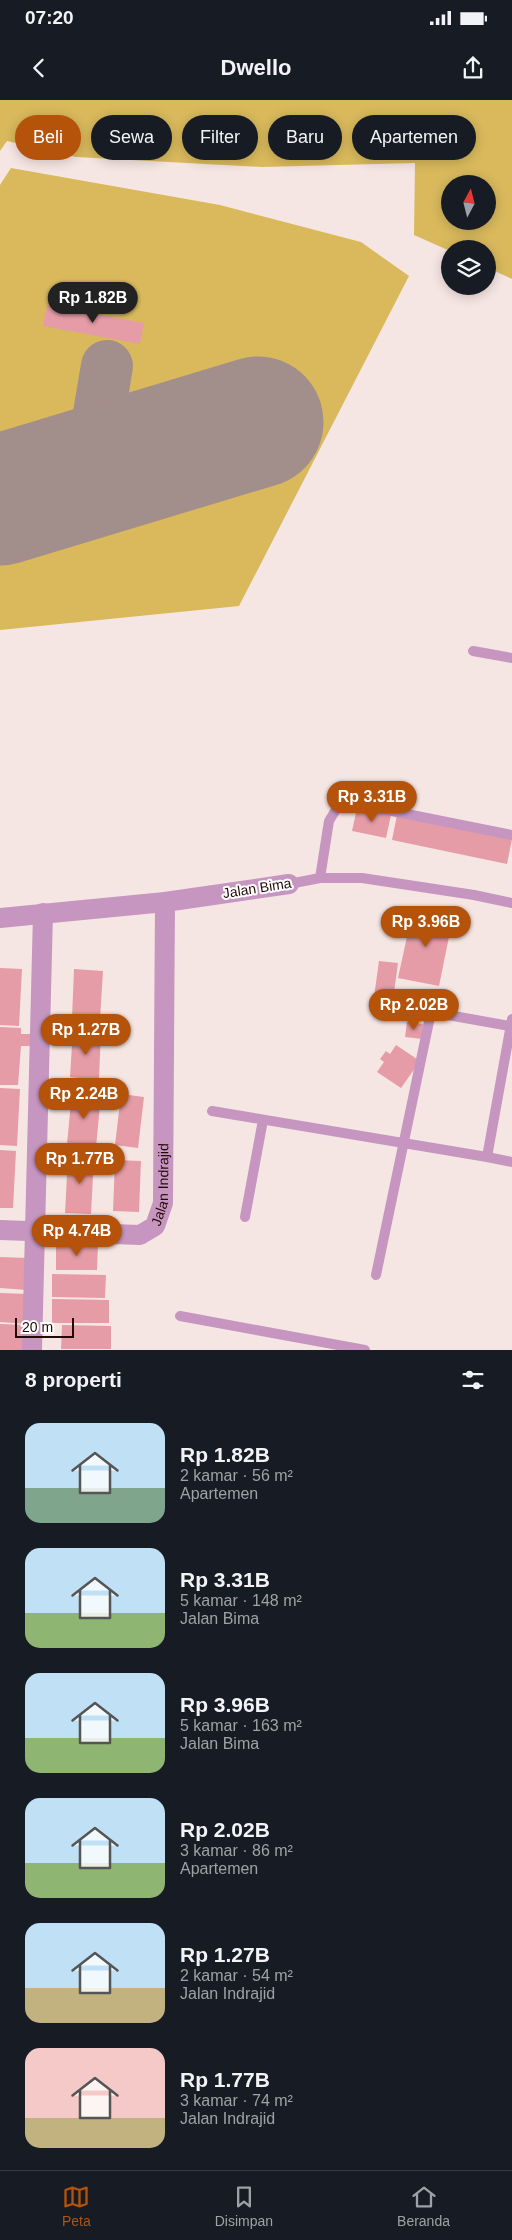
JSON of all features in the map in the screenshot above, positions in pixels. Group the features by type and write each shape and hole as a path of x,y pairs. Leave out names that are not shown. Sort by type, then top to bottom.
{"street":[{"name":"Jalan Bima","path":"0,918 165,902 289,884"},
{"name":"Jalan Indrajid","path":"0,1230 140,1235 155,1226 163,1203 165,902"},
{"path":"32,1350 43,913"}],"lane":[{"path":"473,651 512,658"},
{"path":"320,878 328,821 337,808 357,804 512,835"},
{"name":"Jalan Bima","path":"289,884 320,878 362,878 474,895 512,903"},
{"path":"401,1003 431,1012 511,1023 487,1157"},
{"path":"376,1275 405,1144 431,1012"},
{"path":"212,1111 512,1162"},
{"path":"245,1217 263,1120"},
{"path":"180,1316 365,1350"}],"shaded area":[{"path":"0,100 512,100 512,279 496,272 496,240 441,240 441,247 414,235 415,163 262,167 132,160 172,160 172,115 91,115 91,158 81,157 81,115 15,115 15,143 7,141 0,151"},
{"path":"11,168 220,205 361,242 409,276 239,606 0,630 0,185"}],"building":[{"path":"47,305 144,323 140,344 43,326"},
{"path":"357,808 391,815 386,838 352,831"},
{"path":"397,815 512,839 507,864 392,840"},
{"path":"413,909 453,917 439,986 398,978"},
{"path":"379,961 398,963 392,1007 373,1004"},
{"path":"0,968 22,969 19,1026 0,1025"},
{"path":"74,969 103,971 100,1019 72,1018"},
{"path":"407,1022 423,1024 422,1039 405,1037"},
{"path":"0,1027 21,1028 21,1034 33,1034 33,1046 21,1046 18,1085 0,1085"},
{"path":"73,1029 101,1030 99,1079 96,1079 96,1084 79,1083 79,1078 70,1077"},
{"path":"396,1045 420,1061 401,1088 377,1072 384,1062 380,1059 386,1051 390,1054"},
{"path":"0,1088 20,1089 17,1146 0,1145"},
{"path":"72,1092 101,1095 96,1147 67,1144"},
{"path":"121,1094 144,1097 138,1148 115,1145"},
{"path":"0,1150 16,1151 13,1208 0,1208"},
{"path":"68,1156 94,1157 91,1214 65,1213"},
{"path":"115,1160 141,1161 139,1212 113,1211"},
{"path":"56,1244 98,1245 97,1270 56,1270"},
{"path":"0,1257 29,1258 27,1290 0,1288"},
{"path":"52,1274 106,1275 105,1298 52,1297"},
{"path":"0,1293 29,1294 27,1324 0,1322"},
{"path":"52,1299 109,1300 109,1323 52,1323"},
{"path":"0,1324 29,1325 28,1350 0,1350"},
{"path":"62,1325 111,1326 111,1349 61,1349"}],"taxiway":[{"path":"89,473 107,366"}],"runway":[{"path":"0,500 258,422"}]}
